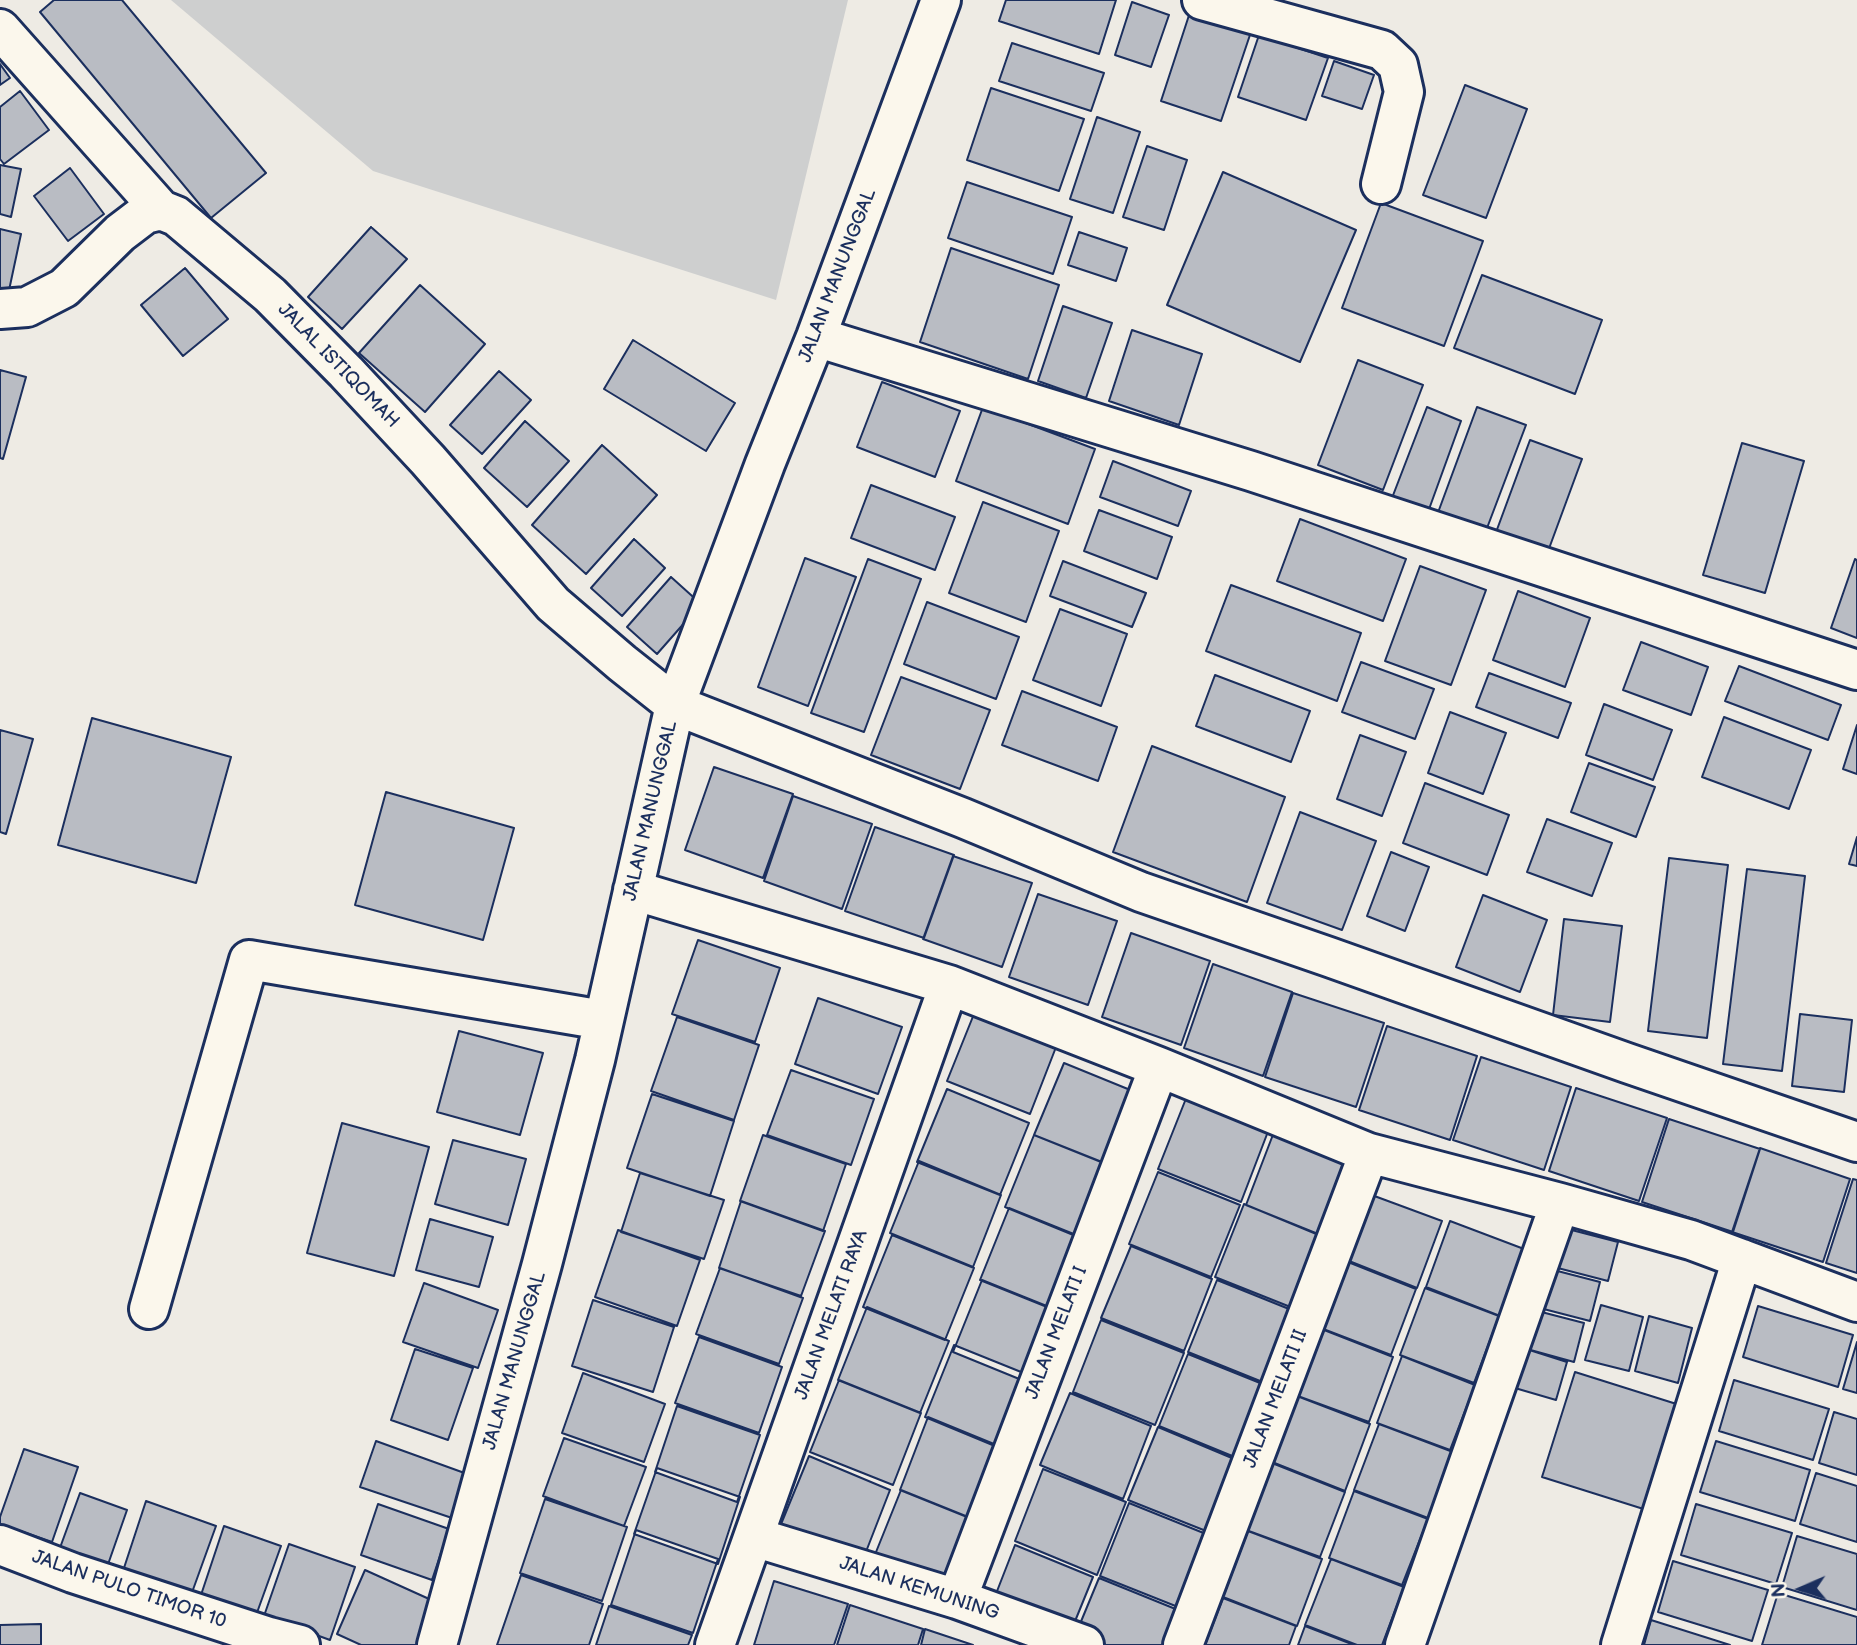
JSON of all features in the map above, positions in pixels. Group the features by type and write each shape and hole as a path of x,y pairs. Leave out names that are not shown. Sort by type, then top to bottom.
{"street":[{"name":"JALAN MANUNGGAL","path":"437,1645 595,1060 675,705 941,0"},
{"path":"1202,0 1382,50 1398,65 1404,92 1381,184"},
{"name":"JALAL ISTIQOMAH","path":"0,29 160,210 176,216 270,295 346,372 428,460 553,604 675,705 963,818 1141,892 1857,1142"},
{"path":"0,309 27,307 64,288 120,233 145,214 160,210"},
{"path":"816,337 1251,471 1857,670"},
{"path":"633,890 949,985 1369,1153 1691,1240 1857,1302"},
{"path":"149,1309 248,960 603,1020"},
{"name":"JALAN MELATI RAYA","path":"715,1645 949,985"},
{"name":"JALAN MELATI I","path":"957,1599 1159,1067"},
{"name":"JALAN MELATI II","path":"1183,1645 1369,1153"},
{"path":"1405,1645 1560,1203"},
{"path":"1621,1645 1742,1259"},
{"name":"JALAN KEMUNING","path":"754,1537 957,1599 1084,1645"},
{"name":"JALAN PULO TIMOR 10","path":"0,1545 73,1573 300,1645"}],"shaded area":[{"path":"171,0 848,0 776,300 373,171"}],"building":[{"path":"54,0 122,0 266,173 211,218 40,12"},
{"path":"1006,0 1116,0 1099,54 999,21"},
{"path":"1132,2 1169,15 1151,67 1115,55"},
{"path":"1193,3 1254,23 1221,121 1161,101"},
{"path":"1259,35 1328,58 1306,120 1238,97"},
{"path":"1012,43 1104,73 1091,111 999,81"},
{"path":"1334,61 1374,75 1362,109 1322,96"},
{"path":"0,64 10,78 0,85"},
{"path":"1465,85 1527,109 1486,218 1423,195"},
{"path":"991,88 1084,119 1059,191 967,160"},
{"path":"20,91 49,130 4,164 0,159 0,107"},
{"path":"1097,117 1140,132 1113,213 1070,199"},
{"path":"1147,146 1187,160 1164,230 1123,217"},
{"path":"0,165 21,169 11,217 0,214"},
{"path":"70,168 104,214 68,241 34,196"},
{"path":"1223,172 1356,230 1300,362 1167,305"},
{"path":"967,182 1072,217 1053,274 948,238"},
{"path":"1381,203 1483,241 1444,346 1342,308"},
{"path":"371,227 407,259 342,329 308,297"},
{"path":"0,229 21,234 8,295 0,294"},
{"path":"1079,232 1127,248 1116,281 1068,265"},
{"path":"951,248 1059,285 1028,379 920,342"},
{"path":"185,268 228,319 183,356 141,305"},
{"path":"1482,275 1602,320 1575,394 1454,348"},
{"path":"420,285 485,344 425,412 359,353"},
{"path":"1063,306 1112,323 1086,398 1038,381"},
{"path":"1132,330 1202,354 1179,425 1109,401"},
{"path":"633,340 735,403 706,451 604,389"},
{"path":"1358,360 1423,385 1383,490 1318,465"},
{"path":"0,370 26,377 3,459 0,458"},
{"path":"499,371 531,400 482,454 450,425"},
{"path":"882,382 960,411 935,477 857,447"},
{"path":"983,407 1095,449 1068,524 956,481"},
{"path":"1427,407 1461,421 1428,512 1392,498"},
{"path":"1477,407 1526,425 1484,536 1436,518"},
{"path":"525,421 569,461 527,507 484,468"},
{"path":"1530,440 1582,459 1547,554 1495,535"},
{"path":"1742,443 1804,461 1765,593 1703,575"},
{"path":"602,445 657,495 586,574 532,525"},
{"path":"1113,461 1191,491 1178,526 1100,497"},
{"path":"871,485 955,517 935,570 851,538"},
{"path":"983,502 1059,531 1026,622 949,593"},
{"path":"1099,510 1172,537 1157,579 1084,551"},
{"path":"1300,519 1406,559 1383,621 1277,581"},
{"path":"634,539 665,568 622,616 591,588"},
{"path":"805,558 856,577 808,706 758,687"},
{"path":"868,559 921,579 864,732 811,713"},
{"path":"1855,559 1857,560 1857,638 1831,628"},
{"path":"1063,561 1146,593 1132,627 1050,596"},
{"path":"1420,566 1486,590 1451,685 1385,661"},
{"path":"671,577 701,604 657,654 627,627"},
{"path":"1231,585 1361,633 1337,701 1206,651"},
{"path":"1518,591 1590,618 1565,687 1493,660"},
{"path":"927,602 1019,637 996,699 904,664"},
{"path":"1060,609 1127,634 1101,706 1033,680"},
{"path":"1641,642 1708,667 1691,715 1623,690"},
{"path":"1361,662 1434,689 1415,739 1342,712"},
{"path":"1739,666 1841,705 1828,740 1725,701"},
{"path":"1489,673 1571,703 1558,738 1476,707"},
{"path":"1215,675 1310,711 1291,762 1196,726"},
{"path":"901,677 990,710 960,789 871,755"},
{"path":"1022,691 1117,727 1098,781 1002,745"},
{"path":"1604,704 1672,730 1653,780 1586,755"},
{"path":"1450,712 1506,733 1483,794 1428,773"},
{"path":"1724,717 1811,750 1789,809 1702,777"},
{"path":"92,718 231,757 196,883 58,845"},
{"path":"1857,725 1857,774 1843,769"},
{"path":"0,730 33,739 6,834 0,832"},
{"path":"1360,735 1406,752 1382,816 1337,799"},
{"path":"1152,746 1285,797 1247,902 1113,852"},
{"path":"1589,763 1655,787 1636,837 1571,812"},
{"path":"714,767 793,794 763,878 685,850"},
{"path":"1425,783 1509,815 1487,875 1403,843"},
{"path":"386,792 514,828 483,940 355,905"},
{"path":"793,796 872,824 842,909 764,881"},
{"path":"1300,812 1376,841 1342,930 1267,903"},
{"path":"1547,819 1612,843 1592,896 1527,872"},
{"path":"875,827 954,855 924,938 845,911"},
{"path":"1857,837 1857,866 1849,864"},
{"path":"1391,852 1429,867 1405,931 1367,916"},
{"path":"953,856 1032,883 1002,967 923,939"},
{"path":"1669,858 1728,865 1707,1038 1648,1031"},
{"path":"1747,869 1805,876 1782,1071 1723,1064"},
{"path":"1038,894 1117,921 1088,1005 1009,977"},
{"path":"1483,895 1547,920 1520,992 1456,967"},
{"path":"1564,919 1622,926 1610,1022 1553,1015"},
{"path":"1131,933 1210,961 1181,1045 1102,1017"},
{"path":"698,940 780,968 755,1042 672,1014"},
{"path":"1213,964 1292,992 1263,1076 1184,1048"},
{"path":"1293,993 1384,1023 1356,1107 1265,1077"},
{"path":"818,998 902,1027 878,1094 795,1064"},
{"path":"976,1009 1058,1042 1030,1114 947,1081"},
{"path":"1800,1014 1852,1020 1844,1092 1792,1086"},
{"path":"677,1017 759,1045 734,1120 651,1091"},
{"path":"1387,1026 1477,1056 1450,1140 1359,1110"},
{"path":"459,1031 543,1053 520,1135 437,1112"},
{"path":"1481,1057 1571,1087 1544,1170 1453,1140"},
{"path":"1064,1063 1145,1096 1117,1168 1034,1135"},
{"path":"791,1070 874,1099 851,1165 767,1135"},
{"path":"1576,1088 1667,1118 1639,1201 1549,1171"},
{"path":"947,1089 1029,1123 1000,1195 917,1162"},
{"path":"652,1094 734,1121 710,1196 627,1168"},
{"path":"1187,1096 1269,1129 1241,1202 1158,1169"},
{"path":"1669,1119 1760,1149 1733,1232 1642,1202"},
{"path":"342,1123 429,1147 394,1276 307,1253"},
{"path":"1274,1132 1357,1166 1328,1238 1246,1205"},
{"path":"763,1135 846,1164 823,1231 740,1201"},
{"path":"1034,1135 1116,1168 1088,1241 1005,1207"},
{"path":"453,1140 526,1159 508,1225 435,1204"},
{"path":"1760,1148 1850,1179 1823,1262 1732,1232"},
{"path":"919,1161 1001,1195 973,1267 890,1233"},
{"path":"1158,1172 1240,1205 1211,1277 1129,1244"},
{"path":"640,1173 724,1200 704,1259 621,1232"},
{"path":"1853,1179 1857,1180 1857,1273 1826,1263"},
{"path":"1369,1194 1442,1221 1417,1288 1344,1259"},
{"path":"741,1201 825,1231 801,1296 719,1268"},
{"path":"1244,1204 1326,1238 1298,1310 1215,1277"},
{"path":"1009,1208 1091,1241 1062,1313 980,1280"},
{"path":"430,1219 493,1237 479,1287 416,1270"},
{"path":"1450,1221 1524,1249 1500,1316 1426,1287"},
{"path":"1560,1227 1618,1242 1608,1281 1550,1266"},
{"path":"618,1230 700,1260 677,1326 595,1297"},
{"path":"892,1235 974,1268 945,1340 863,1307"},
{"path":"1131,1246 1212,1279 1184,1351 1101,1318"},
{"path":"1343,1260 1416,1289 1391,1355 1318,1327"},
{"path":"1542,1267 1600,1282 1590,1321 1532,1306"},
{"path":"720,1268 803,1298 779,1364 696,1334"},
{"path":"982,1280 1064,1313 1034,1385 953,1352"},
{"path":"1217,1280 1299,1313 1270,1385 1188,1352"},
{"path":"424,1283 498,1310 478,1368 403,1342"},
{"path":"1425,1288 1499,1316 1474,1383 1400,1355"},
{"path":"593,1300 674,1327 653,1392 572,1366"},
{"path":"1601,1305 1643,1317 1629,1371 1585,1360"},
{"path":"1758,1306 1853,1335 1838,1387 1743,1357"},
{"path":"867,1307 949,1341 920,1413 838,1380"},
{"path":"1526,1308 1584,1323 1574,1362 1516,1346"},
{"path":"1649,1316 1692,1328 1678,1383 1635,1371"},
{"path":"1101,1320 1184,1353 1155,1425 1073,1392"},
{"path":"1319,1328 1393,1357 1369,1422 1295,1395"},
{"path":"699,1337 782,1367 759,1433 675,1403"},
{"path":"1857,1342 1857,1393 1843,1389"},
{"path":"954,1345 1036,1378 1007,1451 925,1417"},
{"path":"1520,1347 1567,1362 1556,1400 1508,1386"},
{"path":"415,1349 473,1368 448,1440 391,1420"},
{"path":"1188,1354 1270,1387 1242,1460 1159,1426"},
{"path":"1402,1356 1475,1385 1450,1450 1377,1423"},
{"path":"1575,1372 1686,1407 1653,1512 1542,1477"},
{"path":"583,1373 665,1404 644,1462 562,1433"},
{"path":"839,1380 921,1413 893,1485 810,1452"},
{"path":"1734,1380 1829,1409 1813,1460 1719,1431"},
{"path":"1070,1393 1151,1426 1123,1499 1040,1465"},
{"path":"1297,1396 1370,1424 1345,1491 1272,1462"},
{"path":"677,1406 760,1435 737,1502 655,1472"},
{"path":"1834,1412 1857,1419 1857,1475 1819,1463"},
{"path":"928,1417 1011,1451 982,1523 900,1490"},
{"path":"1379,1424 1453,1452 1428,1518 1354,1490"},
{"path":"1158,1427 1239,1461 1211,1533 1128,1500"},
{"path":"564,1438 646,1467 624,1526 543,1496"},
{"path":"376,1441 470,1475 455,1519 360,1487"},
{"path":"1716,1441 1810,1470 1795,1521 1700,1492"},
{"path":"24,1449 78,1467 52,1542 0,1524 0,1517"},
{"path":"809,1456 890,1490 862,1562 779,1529"},
{"path":"1272,1463 1345,1492 1320,1557 1246,1530"},
{"path":"657,1468 740,1497 718,1564 634,1534"},
{"path":"1043,1469 1126,1502 1097,1575 1015,1541"},
{"path":"1816,1473 1857,1486 1857,1542 1800,1524"},
{"path":"901,1490 983,1523 954,1595 872,1562"},
{"path":"1354,1491 1428,1519 1402,1585 1329,1558"},
{"path":"80,1493 127,1510 105,1573 57,1556"},
{"path":"545,1499 627,1527 602,1601 520,1573"},
{"path":"146,1501 216,1526 190,1598 122,1574"},
{"path":"1129,1503 1211,1536 1183,1609 1100,1576"},
{"path":"378,1504 449,1529 432,1580 361,1555"},
{"path":"1696,1504 1792,1533 1776,1584 1681,1555"},
{"path":"224,1526 281,1546 254,1621 199,1601"},
{"path":"636,1530 718,1559 693,1633 611,1605"},
{"path":"1248,1531 1322,1559 1297,1626 1223,1597"},
{"path":"1797,1536 1857,1554 1857,1610 1782,1587"},
{"path":"289,1544 355,1567 330,1640 264,1616"},
{"path":"1015,1545 1093,1577 1069,1636 992,1604"},
{"path":"1331,1559 1404,1587 1382,1645 1357,1645 1305,1625"},
{"path":"1673,1561 1768,1590 1752,1641 1658,1612"},
{"path":"365,1570 438,1603 419,1645 361,1645 337,1634"},
{"path":"521,1575 603,1604 589,1645 497,1645"},
{"path":"1099,1578 1178,1610 1164,1645 1096,1645 1075,1636"},
{"path":"774,1581 848,1604 834,1645 754,1645"},
{"path":"1778,1593 1857,1617 1857,1645 1762,1645"},
{"path":"1223,1598 1296,1626 1289,1645 1205,1645"},
{"path":"850,1605 923,1629 918,1645 837,1645"},
{"path":"609,1606 692,1635 688,1645 596,1645"},
{"path":"1651,1620 1730,1645 1644,1645"},
{"path":"41,1624 41,1645 0,1645 0,1625"},
{"path":"1305,1626 1354,1645 1298,1645"},
{"path":"925,1629 973,1645 921,1645"}]}
